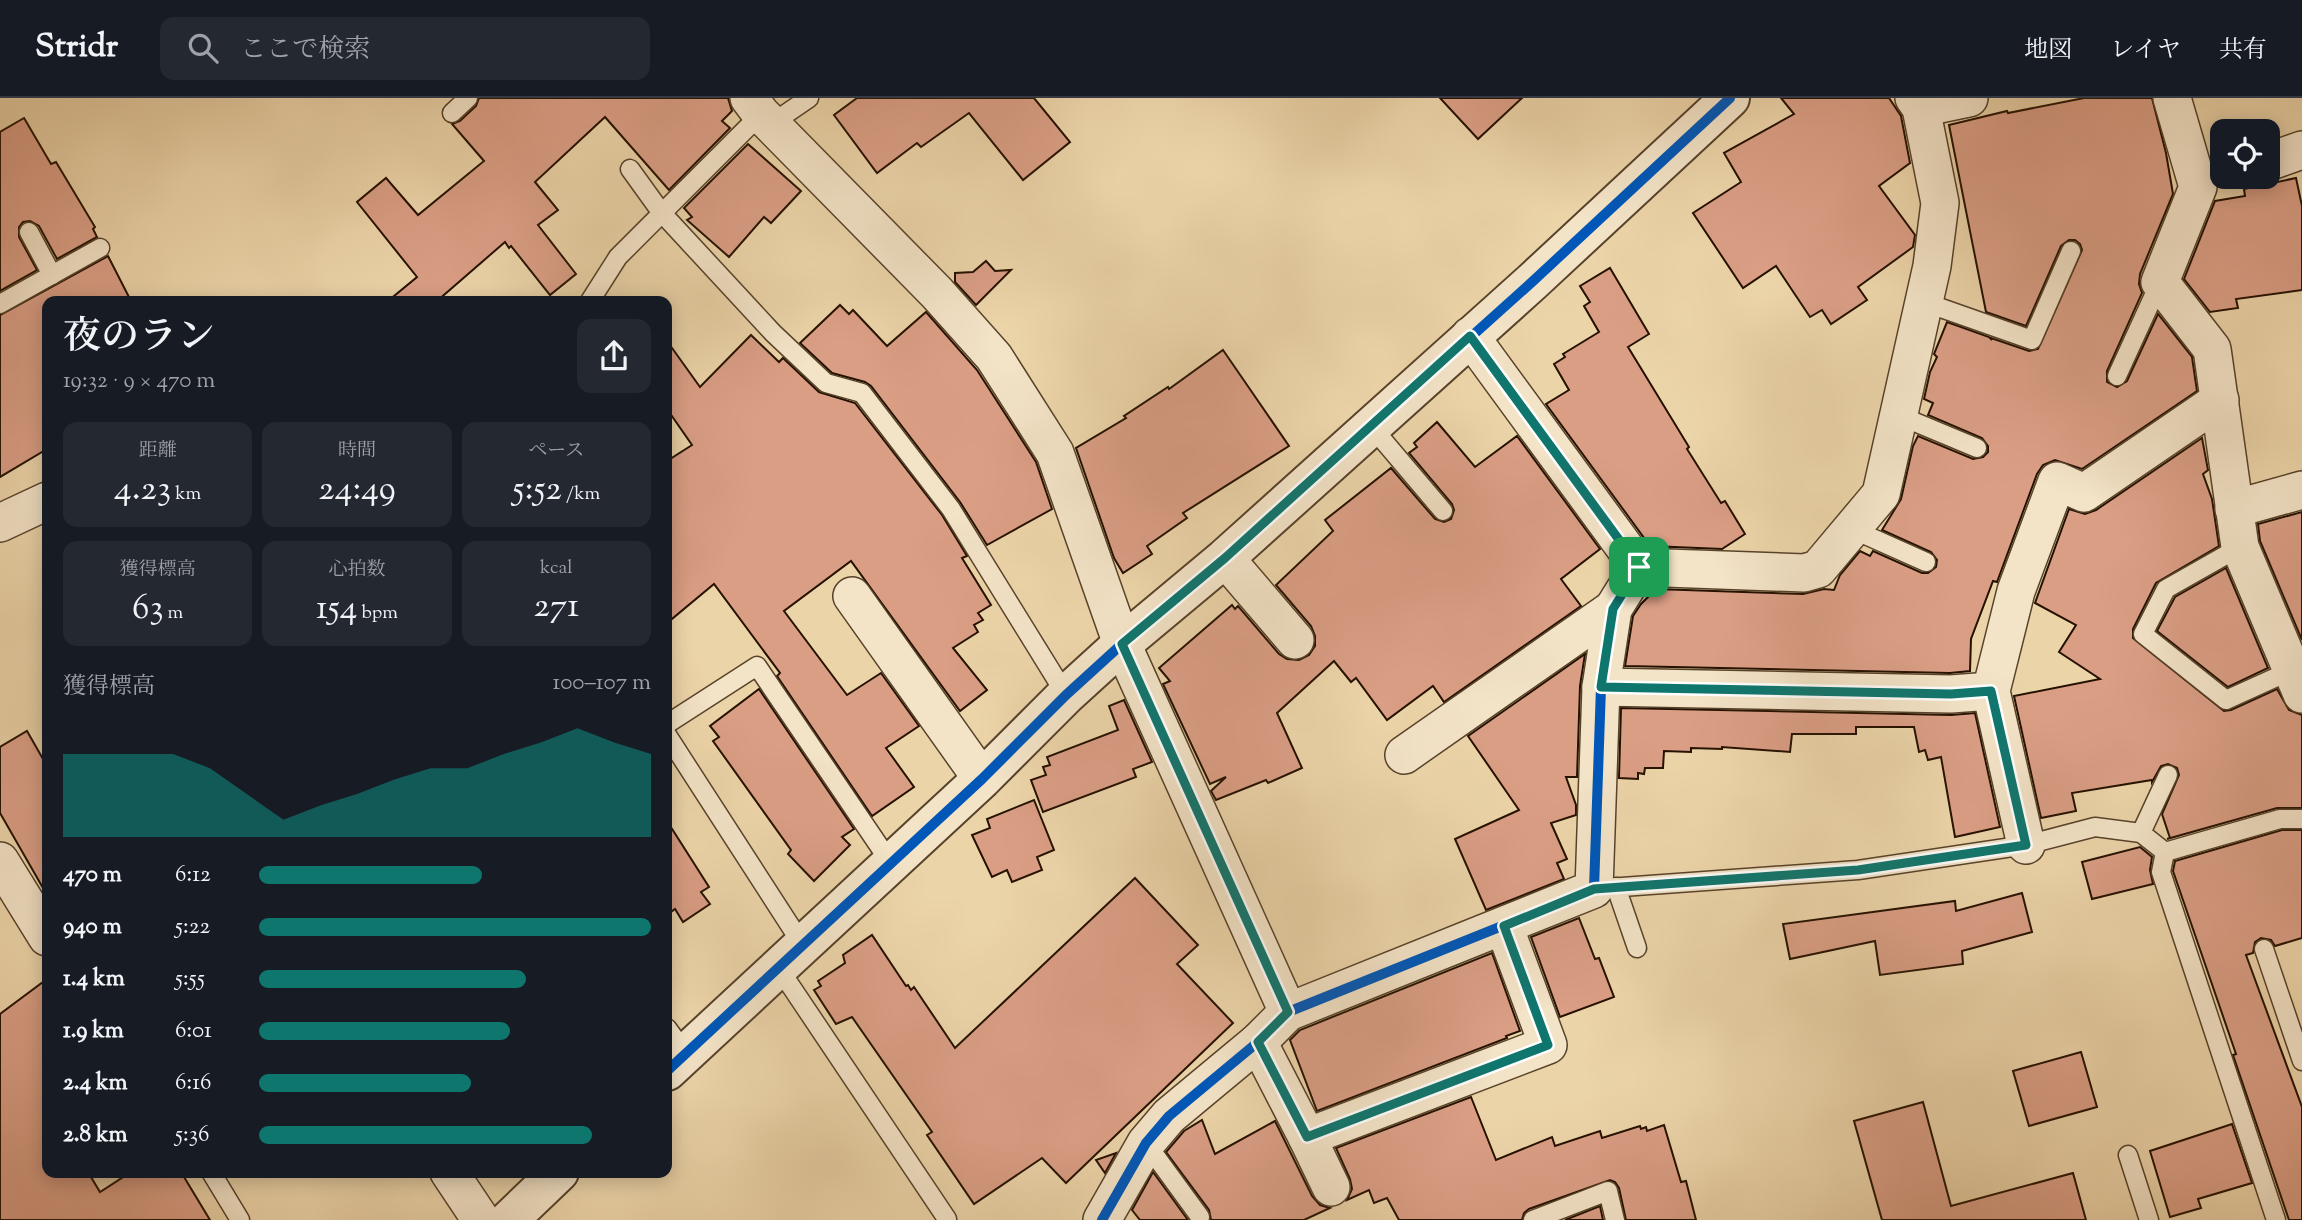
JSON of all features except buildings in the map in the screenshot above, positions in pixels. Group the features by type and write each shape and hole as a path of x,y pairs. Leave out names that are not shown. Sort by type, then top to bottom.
{"street":[{"path":"1639,567 1804,573 1818,569 1881,494 1924,302 1940,203 1918,103 1969,98"},
{"path":"2172,98 2210,176"},
{"path":"673,1051 790,955 982,779 1066,695 1122,644 1225,558 1532,282 1715,103"},
{"path":"761,112 937,293 994,357 1055,453 1122,644 1288,1012"},
{"path":"2280,158 2302,150"},
{"path":"2210,188 2160,282 2212,349 2240,547 2297,682"},
{"path":"1470,336 1639,567"},
{"path":"2026,845 1991,691 2016,591 2057,481 2084,493 2220,400"},
{"path":"2234,509 2302,491"},
{"path":"0,524 42,503"},
{"path":"1225,558 1296,640"},
{"path":"1102,1220 1146,1143 1169,1116 1258,1042 1288,1012 1605,888 1601,687 1613,609 1639,567"},
{"path":"852,596 982,779"},
{"path":"1404,755 1613,609"},
{"path":"1601,687 1951,694 1991,691"},
{"path":"0,861 42,929"},
{"path":"1307,1137 1548,1045 1504,926"},
{"path":"1258,1042 1331,1187"},
{"path":"453,1178 481,1220"},
{"path":"509,1220 553,1178"}],"lane":[{"path":"452,113 468,98"},
{"path":"593,296 618,257 761,112 808,98"},
{"path":"630,169 660,212 773,333 826,383 862,393 951,509 1066,695"},
{"path":"29,232 52,275"},
{"path":"0,304 100,248"},
{"path":"1924,302 2032,340 2070,251"},
{"path":"2117,376 2160,282"},
{"path":"1898,415 1977,448"},
{"path":"1371,426 1443,511"},
{"path":"1852,529 1926,562"},
{"path":"2240,547 2166,589 2143,634 2226,700 2297,682"},
{"path":"672,721 757,666 890,862"},
{"path":"672,744 790,955 947,1219"},
{"path":"2141,833 2168,775"},
{"path":"2165,852 2280,819 2302,819"},
{"path":"1637,948 1605,888 1858,870 2026,845 2095,827 2141,833 2165,852"},
{"path":"2165,852 2161,872 2276,1220"},
{"path":"2264,950 2302,1061"},
{"path":"1146,1143 1200,1217"},
{"path":"2128,1155 2149,1220"},
{"path":"215,1178 240,1220"},
{"path":"1533,1220 1608,1191 1615,1220"}],"cycle path":[{"path":"672,1066 982,779 1066,695 1225,558 1532,282 1730,98"},
{"path":"1102,1220 1146,1143 1169,1116 1258,1042 1288,1012 1594,889 1601,687 1613,609 1639,567 1470,336"}],"route":[{"path":"1470,336 1639,567 1613,609 1601,687 1951,694 1991,691 2026,845 1858,870 1594,889 1504,926 1548,1045 1307,1137 1258,1042 1288,1012 1122,644 1225,558 1470,336"}]}
